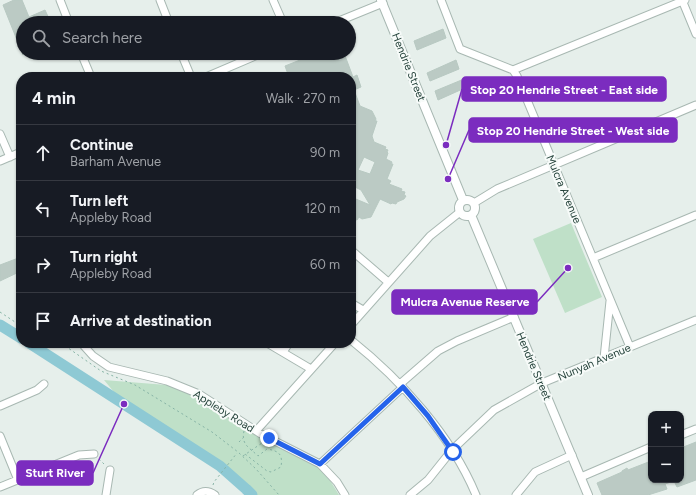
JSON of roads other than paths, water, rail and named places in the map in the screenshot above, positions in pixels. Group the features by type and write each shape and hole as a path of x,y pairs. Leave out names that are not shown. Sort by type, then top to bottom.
{"street":[{"path":"60,0 66,16"},
{"path":"160,0 166,16"},
{"path":"273,0 280,16"},
{"path":"441,0 460,49 513,70 683,0 696,34"},
{"path":"350,16 382,2"},
{"name":"Hendrie Street","path":"382,2 463,200"},
{"path":"84,60 89,72"},
{"path":"184,60 189,72"},
{"path":"218,72 246,60"},
{"name":"Mulcra Avenue","path":"513,70 517,76 630,347"},
{"path":"474,203 497,189 696,105"},
{"path":"0,134 10,157"},
{"path":"0,161 16,154"},
{"path":"460,212 460,205 463,200 469,200 474,203"},
{"path":"460,212 466,216 470,215 475,210 474,203"},
{"path":"356,319 430,236 460,212"},
{"name":"Hendrie Street","path":"470,215 588,495"},
{"path":"593,258 696,215"},
{"path":"356,254 388,282"},
{"name":"Mulcra Avenue","path":"604,358 610,299"},
{"path":"356,306 363,310"},
{"path":"320,464 434,354 457,341 514,318"},
{"name":"Nunyah Avenue","path":"410,495 428,480 452,450 494,410 542,383 696,320"},
{"path":"356,344 371,356 402,386 428,416 452,450 476,495"},
{"name":"Appleby Road","path":"86,348 93,356 109,368 167,381 200,394 256,431 320,464 337,482 345,495"},
{"path":"276,348 311,369"},
{"path":"283,352 286,348"},
{"path":"256,431 330,348"},
{"path":"0,406 37,390 44,384"},
{"path":"684,434 696,429"},
{"path":"0,436 18,480"},
{"path":"581,477 648,448"},
{"path":"0,487 79,455 94,454"},
{"path":"516,495 535,472 572,455"},
{"path":"106,495 110,470"},
{"path":"197,495 201,491 208,491 214,494"}],"waterway":[{"path":"0,325 16,335"},
{"path":"37,348 220,466 252,495"}],"place":[{"name":"Stop 20 Hendrie Street - East side","path":"446,145"},
{"name":"Stop 20 Hendrie Street - West side","path":"448,179"},
{"name":"Mulcra Avenue Reserve","path":"568,268"},
{"name":"Sturt River","path":"124,404"}]}
